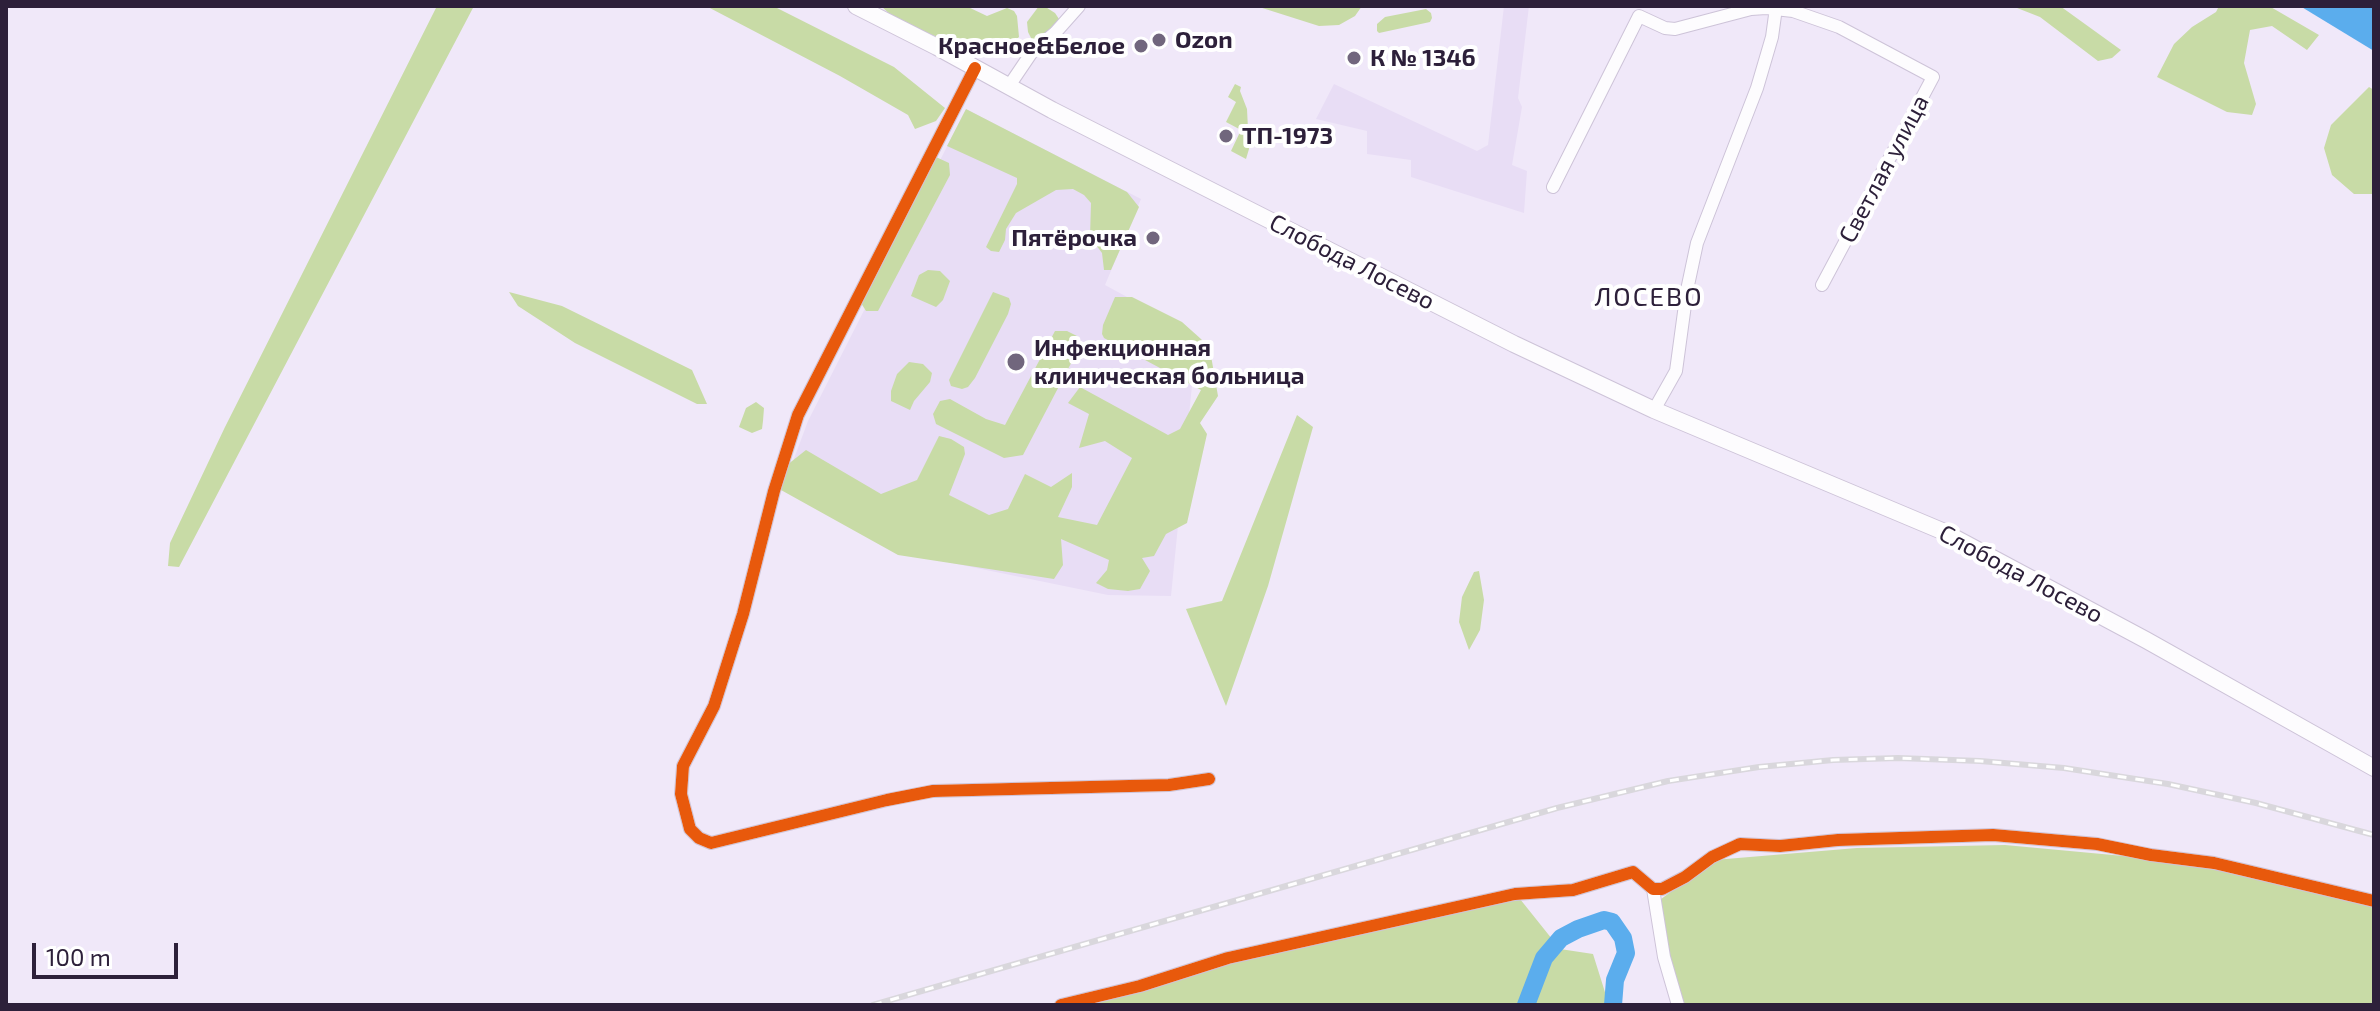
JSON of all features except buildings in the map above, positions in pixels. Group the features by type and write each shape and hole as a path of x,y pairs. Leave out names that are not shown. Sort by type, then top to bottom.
{"main road":[{"name":"Слобода Лосево","path":"856,6 1052,110 1492,334 1654,410 1942,531 2146,640 2374,768"}],"street":[{"path":"1009,86 1032,52 1055,33 1079,6"},
{"path":"1654,410 1676,371 1697,243 1763,71 1776,8"},
{"name":"Светлая улица","path":"1553,187 1637,11 1665,28 1675,29 1751,9 1793,11 1849,32 1933,77 1822,285"},
{"path":"937,47 1032,52"},
{"path":"975,68 798,415 714,706 683,766 681,794 690,829 699,838 711,843 933,791 1169,785 1209,779"},
{"path":"1653,889 1668,887 1712,857 1740,844 1780,846 1838,840 1993,835 2097,844 2214,863 2374,901"},
{"path":"1061,1005 1140,986 1228,958 1515,894 1573,890 1633,872 1653,889 1664,957 1678,1005"}],"shaded area":[{"path":"1504,6 1529,6 1518,98 1522,107 1512,165 1527,171 1524,213 1411,177 1411,160 1367,154 1367,131 1316,119 1334,84 1477,151 1488,145"},
{"name":"Инфекционная клиническая больница","path":"966,109 1141,199 1105,285 1197,335 1171,596 1108,595 913,555 785,483 808,421"}],"green space":[{"path":"437,6 474,6 179,567 168,566 170,543 225,427"},
{"path":"706,6 777,8 894,67 945,108 936,121 915,129 908,115"},
{"path":"881,6 966,6 987,16 1007,8 1017,16 1019,37 1012,43 937,37 894,18"},
{"path":"1039,6 1055,13 1059,19 1045,38 1032,40 1027,22"},
{"path":"1256,6 1362,6 1355,16 1339,25 1319,26"},
{"path":"2012,6 2060,6 2121,50 2112,58 2098,61 2040,17"},
{"path":"2219,6 2269,6 2319,35 2307,50 2272,26 2250,30 2244,63 2256,104 2252,115 2227,112 2157,77 2174,44 2192,27 2216,12"},
{"path":"1426,9 1431,13 1430,22 1377,31 1377,24 1385,17"},
{"path":"1235,84 1241,87 1247,109 1249,149 1246,159 1231,151 1241,130 1226,122 1236,102 1228,97"},
{"path":"2369,87 2374,90 2374,194 2354,194 2332,175 2324,148 2331,125"},
{"path":"966,109 1127,192 1139,207 1111,270 1104,270 1102,253 1090,237 1091,203 1073,189 1056,190 1016,213 1006,229 999,252 986,247 1017,184 1017,178 947,146"},
{"path":"936,157 949,163 950,175 878,311 866,311 861,303"},
{"path":"928,270 940,271 950,281 943,300 936,307 911,296 919,275"},
{"path":"509,292 562,306 692,370 707,404 697,404 575,343 518,306"},
{"path":"993,292 1009,298 1008,314 968,387 951,386 949,380"},
{"path":"1115,297 1132,297 1182,322 1201,339 1210,350 1218,396 1200,423 1207,434 1187,523 1166,534 1154,556 1142,558 1150,571 1140,589 1108,589 1096,583 1107,570 1109,560 1061,539 1063,565 1054,579 898,555 781,490 787,465 806,450 881,494 917,480 939,436 964,447 965,454 949,495 989,515 1008,509 1025,474 1051,487 1072,473 1072,487 1058,517 1097,525 1132,458 1105,441 1079,448 1089,414 1068,403 1080,387 1168,435 1180,429 1201,390 1104,338 1103,325"},
{"path":"1055,331 1067,331 1079,337 1079,348 1023,455 1004,458 936,424 933,414 940,401 950,399 986,419 1005,425"},
{"path":"909,362 923,364 932,373 930,382 910,410 891,401 897,374"},
{"path":"756,402 764,408 762,429 752,433 739,427 746,408"},
{"path":"1297,415 1313,427 1268,586 1226,706 1186,609 1222,601"},
{"path":"1479,571 1484,600 1480,630 1469,650 1459,622 1462,597 1474,572"},
{"path":"2005,845 2199,863 2374,904 2374,1005 1680,1005 1653,905 1714,860 1857,848"},
{"path":"1520,899 1560,949 1593,954 1609,1005 1090,1005 1216,966"}],"water":[{"path":"2300,6 2374,6 2374,51"}],"waterway":[{"path":"1526,1005 1544,958 1561,938 1604,920 1612,922 1623,938 1626,953 1615,980 1613,1005"}],"railway":[{"path":"873,1005 1557,808 1668,781 1759,767 1898,758 2064,768 2168,784 2256,803 2374,835"}],"cycle path":[{"path":"975,68 798,415 714,706 683,766 681,794 690,829 699,838 711,843 933,791 1169,785 1209,779"},
{"path":"1061,1005 1140,986 1228,958 1515,894 1573,890 1633,872 1653,889 1662,889 1712,857 1740,844 1780,846 1838,840 1993,835 2097,844 2214,863 2374,901"}],"place":[{"name":"Ozon","path":"1159,40"},
{"name":"Красное&Белое","path":"1141,46"},
{"name":"К № 1346","path":"1354,58"},
{"name":"ТП-1973","path":"1226,136"},
{"name":"Пятёрочка","path":"1153,238"},
{"name":"Инфекционная клиническая больница","path":"1016,362"}],"district":[{"name":"ЛОСЕВО","path":"1649,297"}]}
